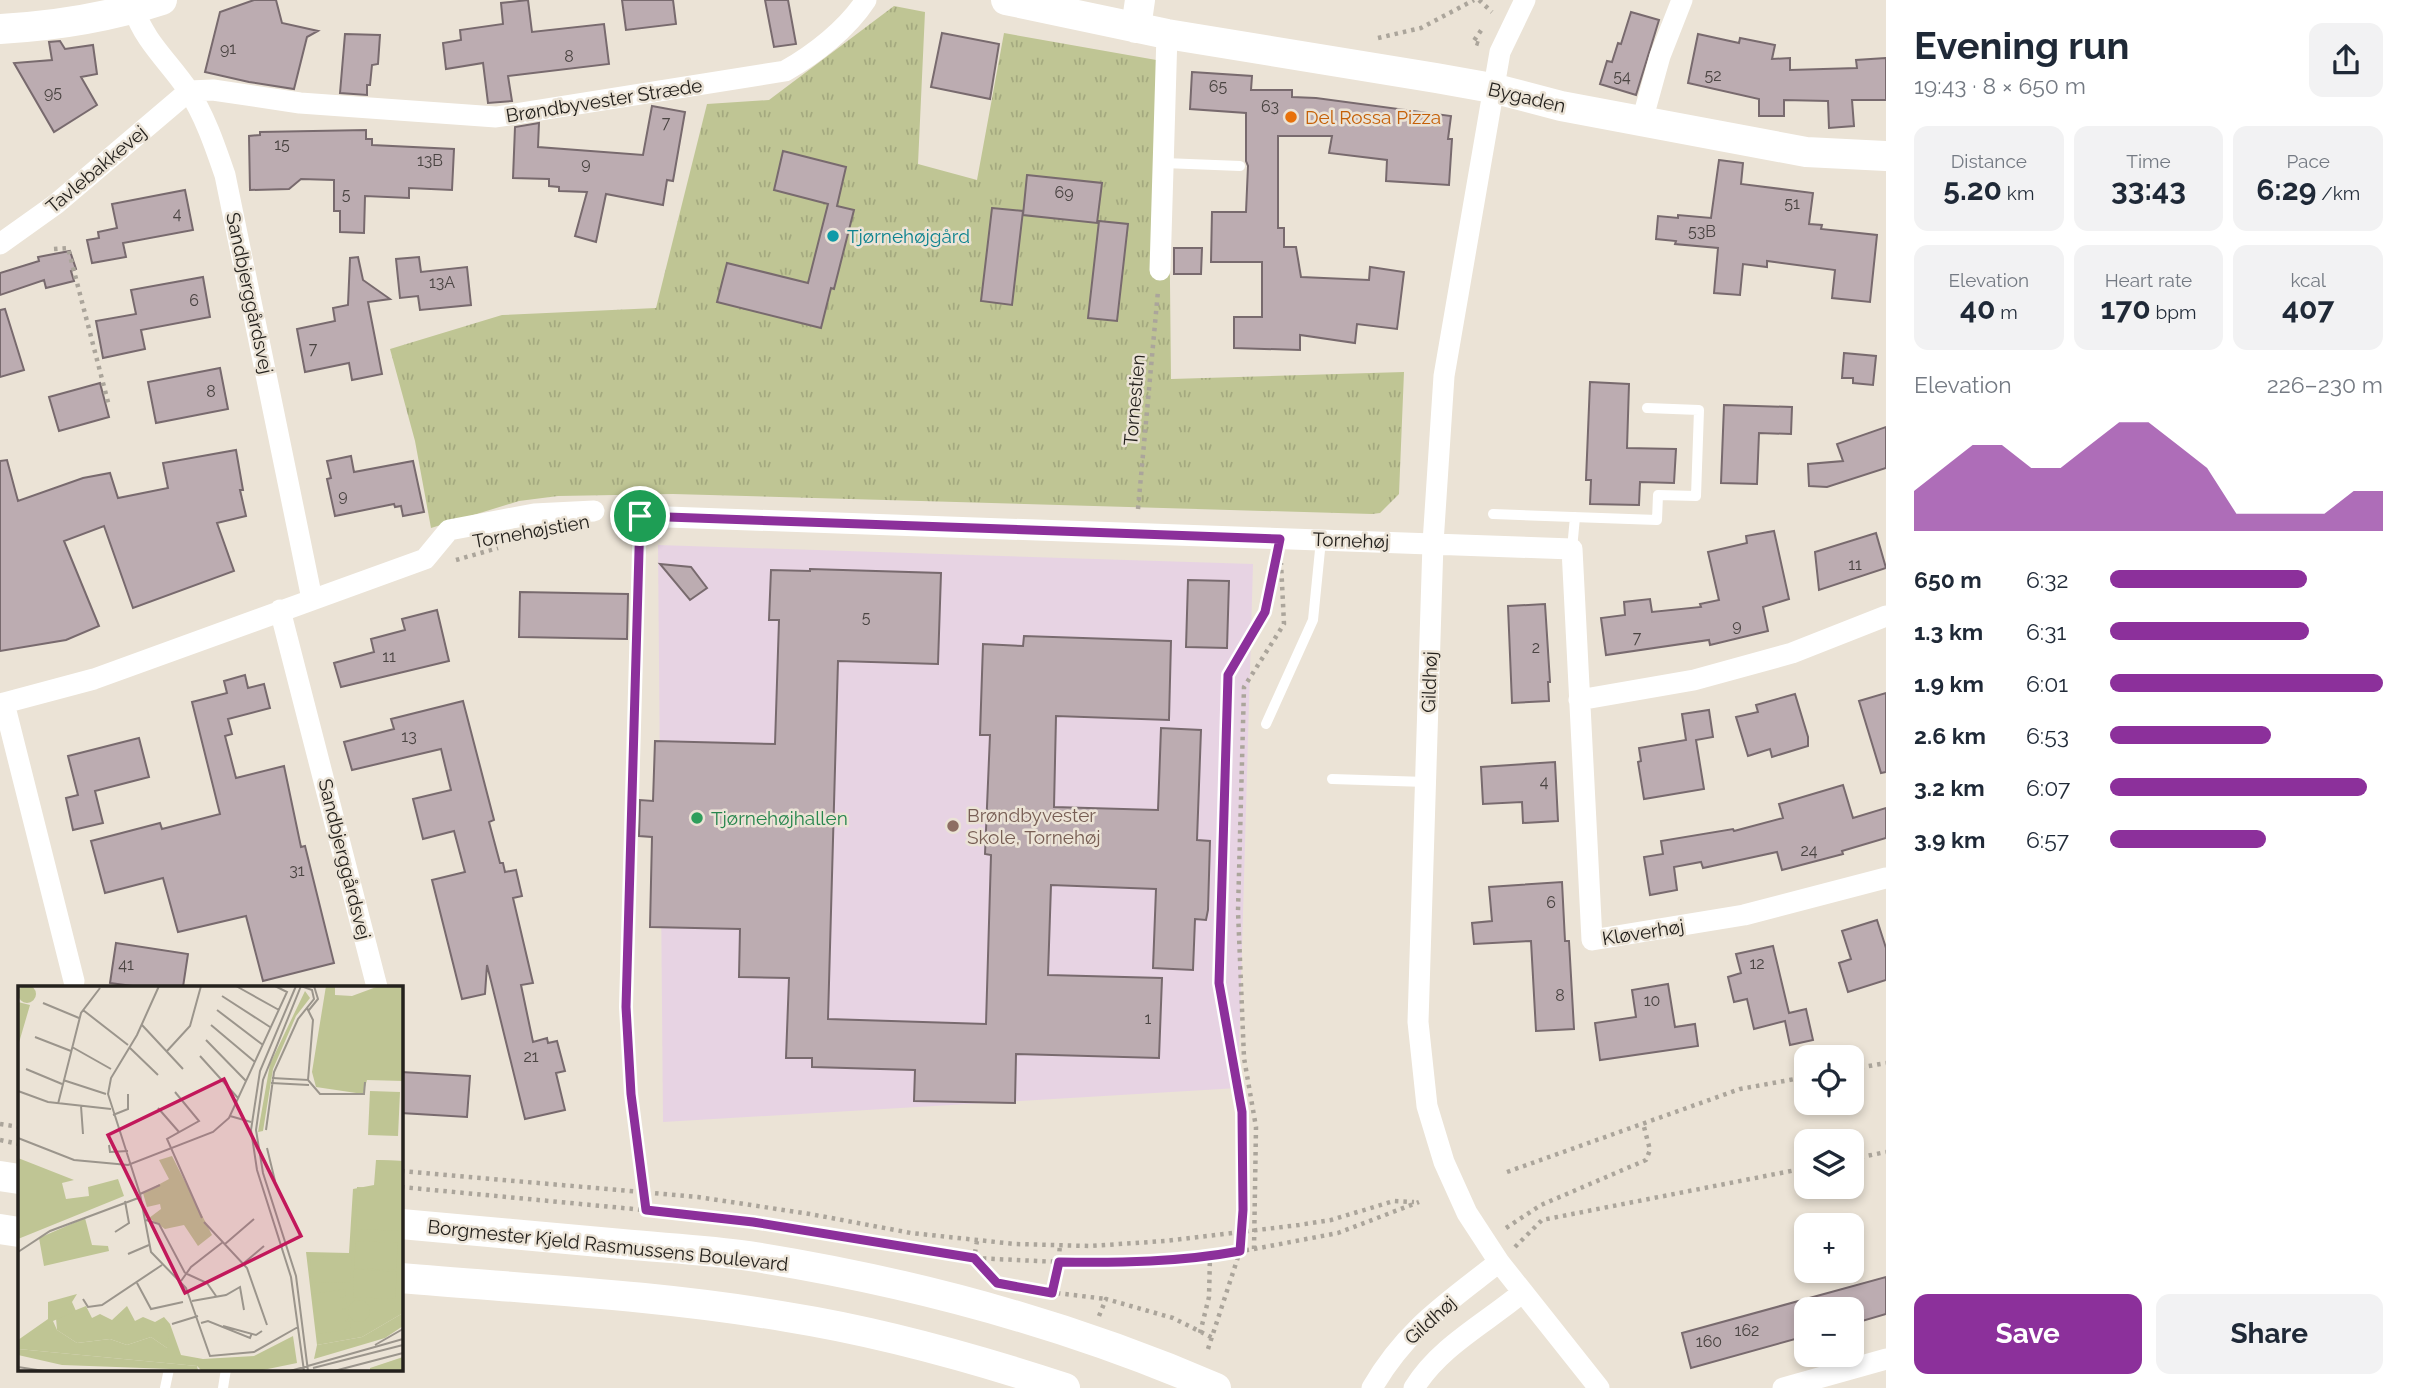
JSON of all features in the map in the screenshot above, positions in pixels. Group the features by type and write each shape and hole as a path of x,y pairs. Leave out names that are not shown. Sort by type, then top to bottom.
{"street":[{"path":"0,29 40,27 134,9 162,0"},
{"name":"Brøndbyvester Stræde","path":"189,91 213,90 300,103 496,117 785,71 803,61 856,16 866,0"},
{"name":"Bygaden","path":"1006,0 1138,14 1167,34 1492,88 1561,106 1806,152 1886,156"},
{"name":"Gildhøj","path":"1525,0 1500,52 1492,88 1444,376 1433,543 1418,1022 1427,1106 1444,1162 1467,1213 1485,1244 1599,1388"},
{"path":"1642,121 1660,56 1682,0"},
{"name":"Sandbjerggårdsvej","path":"134,9 139,26 189,91 212,137 225,175 312,599"},
{"path":"1160,270 1167,34"},
{"name":"Tavlebakkevej","path":"0,244 56,204 189,91"},
{"path":"74,981 2,703 94,679 425,559 449,530 534,514 594,511"},
{"name":"Tornehøj","path":"640,516 1433,543"},
{"path":"1433,543 1572,549"},
{"name":"Kløverhøj","path":"1572,549 1592,940 1744,915 1886,878"},
{"name":"Sandbjerggårdsvej","path":"281,610 377,986"},
{"path":"1579,700 1694,680 1792,653 1886,616"},
{"path":"0,1176 18,1179"},
{"name":"Borgmester Kjeld Rasmussens Boulevard","path":"402,1224 746,1256 850,1274 916,1289 1090,1340 1216,1388"},
{"path":"0,1228 18,1231"},
{"name":"Gildhøj","path":"1372,1388 1387,1362 1420,1324 1499,1262"},
{"path":"402,1278 687,1303 788,1317 964,1357 1065,1388"},
{"name":"Gildhøj","path":"1413,1388 1454,1343 1523,1292"},
{"path":"1783,1388 1886,1359"}],"lane":[{"path":"1164,163 1240,166"},
{"path":"1493,514 1657,520 1658,495 1696,496 1699,410 1647,408"},
{"path":"1572,549 1575,517"},
{"path":"1266,724 1313,620 1321,540"},
{"path":"1332,779 1426,782"},
{"path":"165,1388 169,1370"},
{"path":"223,1388 226,1370"}],"path":[{"path":"1339,61 1363,41 1421,28 1474,0"},
{"path":"54,249 68,248 109,406"},
{"name":"Tornestien","path":"1136,533 1160,270"},
{"path":"640,516 626,1007 631,1094 646,1210"},
{"path":"1254,1249 1256,1127 1244,1058 1238,911 1244,687 1284,624 1280,539"},
{"path":"1208,1349 1240,1251 1242,1233 1242,1112 1219,983 1228,675 1265,612 1280,539"},
{"name":"Tornehøjstien","path":"425,559 440,564 507,547"},
{"path":"1864,1067 1885,1063 1886,1071"},
{"path":"1507,1172 1740,1089 1794,1079"},
{"path":"1485,1244 1541,1205 1646,1160 1650,1150 1643,1123"},
{"path":"0,1124 18,1127"},
{"path":"0,1140 18,1144"},
{"path":"1864,1156 1886,1152"},
{"path":"1499,1262 1542,1220 1794,1170"},
{"path":"402,1171 720,1201 911,1233 977,1241 1090,1246 1254,1232 1331,1220 1394,1201 1419,1202 1338,1233 1210,1256 1110,1263 974,1258 753,1222 402,1188"},
{"path":"974,1258 977,1241"},
{"path":"1052,1293 1060,1245"},
{"path":"1200,1332 1209,1297 1210,1256"},
{"path":"974,1258 997,1283"},
{"path":"1038,1291 1105,1299 1173,1318 1213,1338"},
{"path":"1090,1340 1105,1299"}],"shaded area":[{"name":"Brøndbyvester Skole, Tornehøj","path":"658,545 1253,564 1238,1088 663,1122"}],"green space":[{"path":"894,6 925,12 918,164 977,180 1004,33 1162,61 1169,187 1171,379 1404,372 1399,494 1380,513 673,494 558,496 519,501 431,528 415,441 390,349 502,315 656,308 707,104 769,100"}],"building":[{"path":"254,0 276,0 282,23 318,31 307,37 294,89 205,72 220,12"},
{"path":"528,0 532,32 604,24 609,64 508,76 512,101 488,103 483,63 446,69 443,43 461,40 460,30 503,24 501,3"},
{"path":"622,0 673,0 676,24 626,30"},
{"path":"765,0 788,0 796,44 774,47"},
{"path":"1631,12 1659,20 1636,95 1600,84 1607,61 1612,62 1618,43 1621,44"},
{"path":"942,33 999,44 990,99 931,87"},
{"path":"345,34 380,35 378,64 372,65 367,95 340,93"},
{"path":"1698,34 1739,43 1740,38 1775,45 1772,59 1790,58 1790,70 1857,68 1856,60 1886,58 1886,100 1852,100 1854,126 1829,128 1828,101 1784,100 1784,116 1759,116 1759,99 1688,83"},
{"path":"60,41 65,49 93,45 97,74 81,77 97,105 54,132 14,63 52,60 49,42"},
{"path":"1192,72 1252,76 1251,90 1292,90 1292,97 1451,116 1448,139 1452,139 1449,185 1386,181 1387,160 1329,153 1332,136 1278,136 1278,228 1284,228 1284,247 1296,247 1301,277 1369,280 1370,267 1404,272 1397,329 1357,324 1355,343 1300,335 1300,350 1234,348 1234,317 1262,317 1262,262 1211,262 1212,212 1246,212 1246,113 1190,109"},
{"path":"652,106 685,112 673,181 667,180 663,205 606,194 596,242 575,236 587,192 559,191 559,187 549,186 549,179 513,178 515,127 539,123 538,147 643,155"},
{"path":"366,130 366,139 372,139 372,145 454,149 452,190 409,188 409,198 365,196 364,233 340,232 340,211 334,211 334,180 301,179 289,189 250,190 249,136 260,135 260,132"},
{"name":"Tjørnehøjgård","path":"783,151 846,167 837,206 854,210 821,328 717,302 727,263 808,283 828,204 774,190"},
{"path":"1719,160 1743,163 1741,184 1813,193 1809,224 1822,225 1821,229 1877,235 1870,302 1832,298 1835,270 1767,261 1767,267 1743,264 1740,295 1714,293 1718,248 1675,244 1676,241 1656,239 1658,216 1711,218"},
{"path":"1027,175 1102,183 1097,223 1023,215"},
{"path":"185,190 193,230 123,243 126,257 92,263 87,240 99,238 98,232 117,228 112,204"},
{"path":"992,208 1023,211 1012,305 981,301"},
{"path":"1099,221 1128,224 1117,321 1088,318"},
{"path":"1174,248 1202,248 1201,274 1174,274"},
{"path":"70,251 76,269 71,271 74,281 46,288 44,280 0,295 0,273 39,261 38,257"},
{"path":"358,257 363,280 390,299 368,302 382,374 352,380 349,363 305,372 297,329 335,321 333,308 348,305 350,258"},
{"path":"419,257 421,272 467,267 471,305 420,310 418,296 400,298 396,259"},
{"path":"203,277 210,317 141,330 145,349 103,358 96,321 136,314 131,290"},
{"path":"5,309 24,370 0,377 0,310"},
{"path":"1844,353 1876,356 1873,385 1853,383 1853,378 1842,378"},
{"path":"220,368 228,409 156,423 148,382"},
{"path":"1590,382 1629,384 1627,448 1676,449 1674,483 1640,482 1639,505 1590,504 1591,480 1586,480"},
{"path":"100,383 109,417 59,431 49,397"},
{"path":"1724,405 1792,407 1791,434 1759,433 1757,484 1721,483"},
{"path":"1886,427 1886,468 1827,487 1809,486 1808,464 1843,461 1837,444"},
{"path":"236,450 246,516 217,523 234,571 133,608 104,526 64,541 99,626 66,640 0,651 0,461 7,460 18,501 83,478 110,473 118,498 168,488 163,463"},
{"path":"351,456 354,472 413,461 424,512 403,516 401,506 395,507 394,504 335,516 327,479 331,478 327,461"},
{"path":"1774,531 1789,599 1763,607 1768,631 1710,645 1709,640 1606,655 1601,618 1625,615 1624,602 1650,599 1652,612 1701,607 1700,604 1719,600 1708,552 1747,543 1746,536"},
{"path":"1876,533 1886,568 1819,590 1815,552"},
{"path":"660,564 691,567 707,588 690,600"},
{"path":"771,570 941,573 938,664 838,661 828,1019 986,1024 991,855 985,854 990,735 980,735 983,644 1023,646 1024,636 1171,641 1169,720 1056,716 1054,807 1158,810 1161,728 1201,730 1197,840 1210,841 1208,910 1206,920 1195,919 1193,970 1153,968 1156,889 1051,885 1048,975 1162,978 1159,1058 1016,1054 1015,1103 914,1101 915,1070 812,1067 812,1058 786,1058 789,978 739,977 740,929 650,927 652,837 639,836 640,800 653,801 655,741 775,744 779,620 769,620"},
{"path":"1188,580 1229,581 1227,648 1186,647"},
{"path":"520,592 628,594 627,639 519,637"},
{"path":"1545,604 1549,701 1512,703 1508,606"},
{"path":"437,610 449,661 341,687 334,663 374,652 371,639 405,630 402,619"},
{"path":"245,675 248,688 264,684 270,708 228,719 232,734 225,736 236,778 284,766 301,847 305,846 334,963 263,981 246,916 178,932 163,878 105,893 91,841 160,823 162,829 220,814 192,702 227,693 224,681"},
{"path":"1886,693 1886,772 1881,773 1859,701"},
{"path":"1795,694 1808,737 1808,746 1772,757 1770,749 1748,756 1736,717 1758,712 1756,705"},
{"path":"463,701 494,820 489,822 500,863 503,863 505,872 516,870 522,896 513,898 533,983 521,985 533,1042 547,1038 548,1043 557,1041 565,1071 556,1073 565,1110 525,1119 487,965 485,994 462,999 432,880 465,872 454,831 423,839 413,799 451,790 441,749 352,770 344,742 394,729 391,719"},
{"path":"1709,710 1713,737 1696,740 1704,789 1644,799 1638,762 1641,761 1639,748 1686,740 1682,714"},
{"path":"139,738 149,777 95,791 103,823 73,830 66,798 78,795 68,756"},
{"path":"1555,762 1558,821 1523,823 1522,802 1483,804 1481,767"},
{"path":"1843,785 1853,818 1886,808 1886,838 1842,851 1843,854 1782,870 1777,852 1703,868 1701,862 1674,867 1677,890 1650,895 1644,857 1663,854 1661,841 1733,829 1734,831 1783,818 1779,804"},
{"path":"1562,882 1565,941 1569,941 1574,1029 1536,1031 1531,941 1474,944 1472,923 1492,921 1489,887"},
{"path":"1877,920 1886,948 1886,980 1848,992 1839,963 1851,959 1842,931"},
{"path":"116,943 188,954 183,986 110,983"},
{"path":"1773,946 1789,1013 1806,1009 1813,1040 1790,1045 1785,1021 1754,1029 1747,999 1734,1002 1728,977 1741,973 1736,954"},
{"path":"1668,984 1675,1027 1695,1024 1698,1046 1600,1060 1595,1023 1636,1017 1632,990"},
{"path":"402,1072 470,1076 467,1117 402,1113"},
{"path":"1886,1277 1886,1314 1864,1320 1864,1297 1813,1297"},
{"path":"1794,1302 1794,1339 1691,1368 1682,1333"}],"place":[{"name":"Del Rossa Pizza","path":"1291,117"},
{"name":"Tjørnehøjgård","path":"833,236"},
{"name":"Tjørnehøjhallen","path":"697,818"},
{"name":"Brøndbyvester Skole, Tornehøj","path":"953,826"}],"route":[{"path":"640,516 1280,539 1265,612 1228,675 1219,983 1242,1112 1243,1210 1240,1251 1210,1256 1110,1263 1059,1262 1052,1293 997,1283 974,1258 753,1222 646,1210 631,1094 626,1007 640,516"}]}
